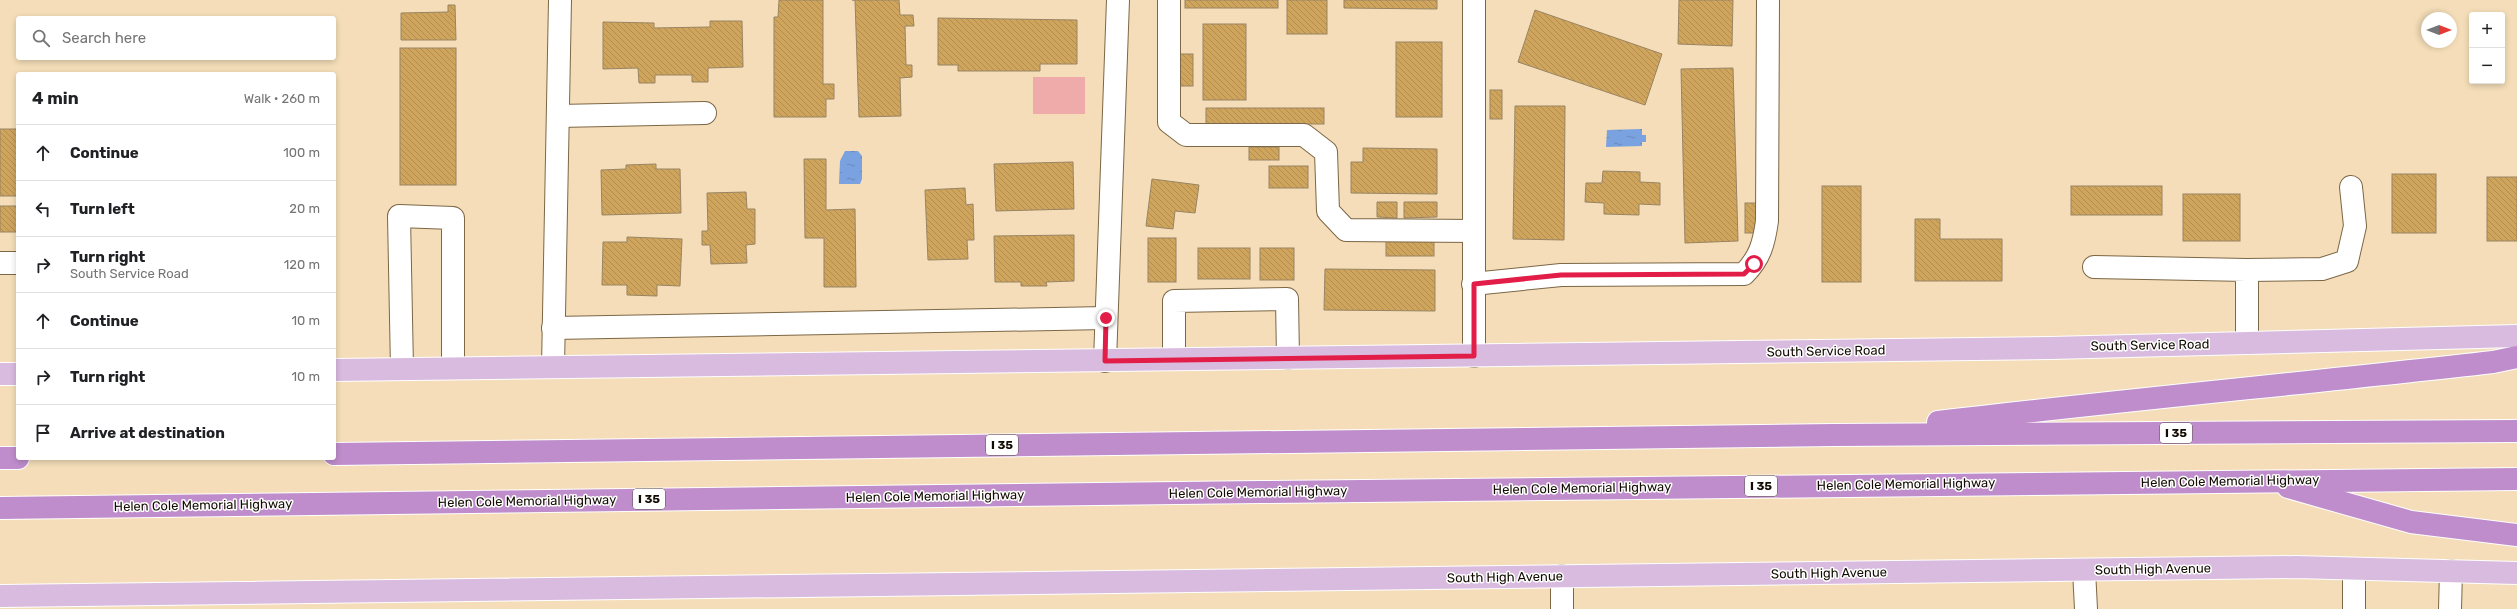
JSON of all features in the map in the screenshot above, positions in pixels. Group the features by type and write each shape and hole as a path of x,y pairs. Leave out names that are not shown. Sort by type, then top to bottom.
{"highway":[{"path":"1834,435 2143,398 2299,384 2485,363 2517,357"},
{"name":"I 35","path":"336,454 1834,435 2517,431"},
{"path":"0,458 16,458"},
{"name":"Helen Cole Memorial Highway","path":"0,508 2262,480 2517,479"},
{"path":"2262,480 2411,522 2517,535"},
{"path":"0,515 38,508"}],"main road":[{"name":"South Service Road","path":"336,370 1136,361 1174,359 2050,348 2517,336"},
{"path":"0,374 16,374"},
{"name":"South High Avenue","path":"0,596 2296,567 2517,573"}],"street":[{"path":"553,367 560,0"},
{"path":"1105,361 1118,0"},
{"path":"1169,0 1169,122 1186,135 1304,135 1326,152 1328,211 1346,230 1474,231"},
{"path":"1474,0 1474,356"},
{"path":"1474,284 1561,275 1744,274 1754,264 1763,247 1767,221 1768,0"},
{"path":"558,116 705,113"},
{"path":"2094,267 2247,270 2322,269 2347,261 2355,226 2351,187"},
{"path":"402,369 399,216 453,218 453,368"},
{"path":"0,263 16,263"},
{"path":"2247,270 2248,343"},
{"path":"1174,359 1174,301 1287,299 1288,358"},
{"path":"553,328 1106,318"},
{"path":"2354,569 2354,609"},
{"path":"2084,570 2086,609"},
{"path":"2450,609 2451,571"},
{"path":"1562,576 1562,609"}],"shaded area":[{"path":"1033,77 1085,77 1085,114 1033,114"}],"water":[{"path":"1642,129 1642,135 1646,135 1646,142 1642,142 1642,146 1606,147 1607,130"},
{"path":"845,151 858,151 862,156 862,179 860,184 839,184 840,161"}],"building":[{"path":"779,0 823,0 823,84 834,84 834,99 826,99 826,117 774,117 774,17 778,17"},
{"path":"855,0 899,0 900,15 913,15 914,26 905,26 906,65 912,65 912,77 900,78 901,116 859,117"},
{"path":"1185,0 1278,0 1278,8 1185,8"},
{"path":"1287,0 1327,0 1327,34 1287,34"},
{"path":"1344,0 1437,0 1437,9 1344,8"},
{"path":"1679,0 1733,0 1732,46 1678,44"},
{"path":"448,5 455,5 456,40 401,40 401,13 448,12"},
{"path":"1535,10 1662,54 1645,105 1518,62"},
{"path":"938,18 1077,20 1077,64 1040,64 1040,71 958,71 958,65 938,65"},
{"path":"710,21 742,21 743,67 708,68 708,82 692,82 692,75 655,75 655,83 639,83 638,68 603,69 603,22 654,23 654,28 710,27"},
{"path":"1203,24 1246,24 1246,100 1203,100"},
{"path":"1396,42 1442,42 1442,117 1396,117"},
{"path":"400,48 456,48 456,185 400,185"},
{"path":"1179,54 1193,54 1193,86 1179,86"},
{"path":"1733,68 1738,241 1685,243 1681,69"},
{"path":"1490,90 1502,90 1502,119 1490,119"},
{"path":"1515,106 1565,106 1564,240 1513,239"},
{"path":"1206,108 1324,108 1324,124 1206,124"},
{"path":"0,129 16,129 16,196 0,196"},
{"path":"1249,147 1279,147 1279,160 1249,160"},
{"path":"1363,148 1437,149 1437,194 1351,193 1351,162 1363,162"},
{"path":"804,159 826,159 826,210 855,209 856,287 824,287 824,238 805,238"},
{"path":"1073,162 1074,209 996,211 994,164"},
{"path":"656,164 656,169 680,169 681,213 602,215 601,170 626,169 626,165"},
{"path":"1269,166 1308,166 1308,188 1269,188"},
{"path":"1603,171 1640,172 1640,182 1660,183 1660,205 1639,204 1639,215 1604,214 1604,203 1585,202 1586,183 1602,183"},
{"path":"2392,174 2436,174 2436,233 2392,233"},
{"path":"2487,177 2517,177 2517,241 2487,241"},
{"path":"1152,179 1199,185 1195,213 1175,211 1173,229 1146,226"},
{"path":"1822,186 1861,186 1861,282 1822,282"},
{"path":"2071,186 2162,186 2162,215 2071,215"},
{"path":"965,188 966,205 973,204 974,240 967,240 968,259 928,260 925,190"},
{"path":"746,192 747,209 755,209 755,244 746,245 747,263 711,264 710,245 702,245 702,231 708,231 707,193"},
{"path":"2183,194 2240,194 2240,241 2183,241"},
{"path":"1377,202 1397,202 1397,218 1377,217"},
{"path":"1404,202 1437,202 1437,217 1404,218"},
{"path":"1745,203 1760,203 1760,233 1745,233"},
{"path":"0,206 16,206 16,232 0,232"},
{"path":"1915,219 1940,219 1940,239 2002,239 2002,281 1915,281"},
{"path":"1074,235 1074,281 1046,282 1047,286 1021,286 1021,282 995,282 994,236"},
{"path":"627,237 682,239 680,286 657,285 657,296 627,295 627,285 602,285 603,242 627,242"},
{"path":"1148,238 1176,238 1176,282 1148,282"},
{"path":"1386,241 1434,241 1434,256 1386,256"},
{"path":"1198,248 1250,248 1250,279 1198,279"},
{"path":"1260,248 1294,248 1294,280 1260,280"},
{"path":"1325,269 1435,270 1435,311 1324,310"}],"route":[{"path":"1106,318 1105,361 1474,356 1474,284 1561,275 1744,274 1754,264"}]}
